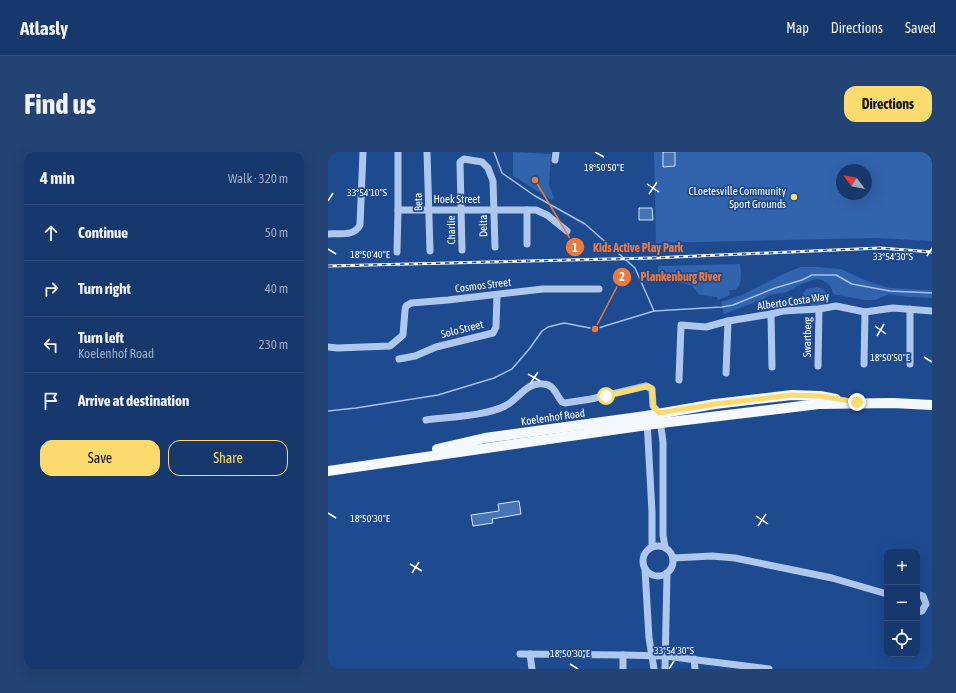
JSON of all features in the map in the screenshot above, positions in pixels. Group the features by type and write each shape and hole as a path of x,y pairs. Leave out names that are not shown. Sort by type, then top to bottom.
{"main road":[{"name":"Koelenhof Road","path":"328,471 647,420 657,414 857,402 912,403 932,406"}],"street":[{"path":"328,234 352,233 358,229 361,218 364,152"},
{"path":"397,252 398,152"},
{"name":"Beta","path":"427,152 430,251"},
{"path":"555,160 556,152"},
{"name":"Delta","path":"460,162 464,159 482,162 488,168 493,181 495,247"},
{"name":"Charlie","path":"460,162 462,250"},
{"name":"Hoek Street","path":"398,210 536,210 543,212 566,231"},
{"path":"527,210 527,244"},
{"name":"Cosmos Street","path":"328,347 390,346 402,335 405,310 406,306 409,304 543,289 599,289"},
{"name":"Solo Street","path":"399,359 415,356 436,347 493,333 496,327 497,295"},
{"name":"Alberto Costa Way","path":"679,380 681,325 706,327 728,321 783,311 818,309 836,306 865,312 887,308 932,311"},
{"name":"Swartberg","path":"818,309 818,366"},
{"path":"910,309 910,364"},
{"path":"864,364 865,312"},
{"path":"771,314 772,367"},
{"path":"726,373 728,321"},
{"path":"426,420 492,410 515,399 527,387 534,384 544,384 550,386 556,390 562,402 565,403 591,399 648,386 652,389 663,442 663,535 665,547 673,558 672,566 667,573 665,669"},
{"path":"652,547 652,512 647,420 657,414"},
{"path":"654,669 649,638 645,570 642,562 648,549 660,546 665,547"},
{"path":"673,558 712,556 735,558 832,578 884,593"},
{"path":"645,570 653,576 667,573"},
{"path":"920,595 925,598 926,604 929,608"},
{"path":"520,654 665,656 769,669"},
{"path":"530,654 532,669"},
{"path":"623,655 624,669"},
{"path":"694,659 695,669"}],"shaded area":[{"path":"513,152 551,154 549,185 554,197 552,200 513,176"},
{"name":"CLoetesville Community Sport Grounds","path":"654,152 932,152 932,241 876,238 656,243"},
{"path":"740,264 741,278 738,288 735,290 729,290 730,295 718,300 717,297 700,295 691,285 658,279 658,266"},
{"path":"801,267 841,269 867,281 890,288 932,290 932,298 908,297 889,294 875,300 865,300 833,294 831,287 827,283 822,280 815,279 797,286 787,292 770,295 724,314 721,302 742,295 781,275"},
{"path":"816,287 824,290 827,295 822,306 812,306 803,296 803,293 807,289"}],"building":[{"path":"663,152 675,152 675,166 663,167"},
{"path":"639,208 652,208 653,220 639,220"},
{"path":"519,501 521,514 492,519 493,523 473,526 471,515 499,511 498,504"}],"waterway":[{"path":"494,152 502,173 535,196 585,224 635,268 654,311"},
{"path":"328,411 438,395 494,378 512,369 542,331 548,327 564,323 595,329 654,311 733,305 812,275 836,275 852,284 890,291 932,293"}],"railway":[{"path":"328,266 652,258 880,248 932,252"}],"place":[{"name":"Kids Active Play Park","path":"535,180"},
{"name":"CLoetesville Community Sport Grounds","path":"794,197"},
{"name":"Plankenburg River","path":"595,329"}],"route":[{"path":"606,396 648,386 652,389 653,406 659,413 715,404 792,395 820,396 857,402"}]}
